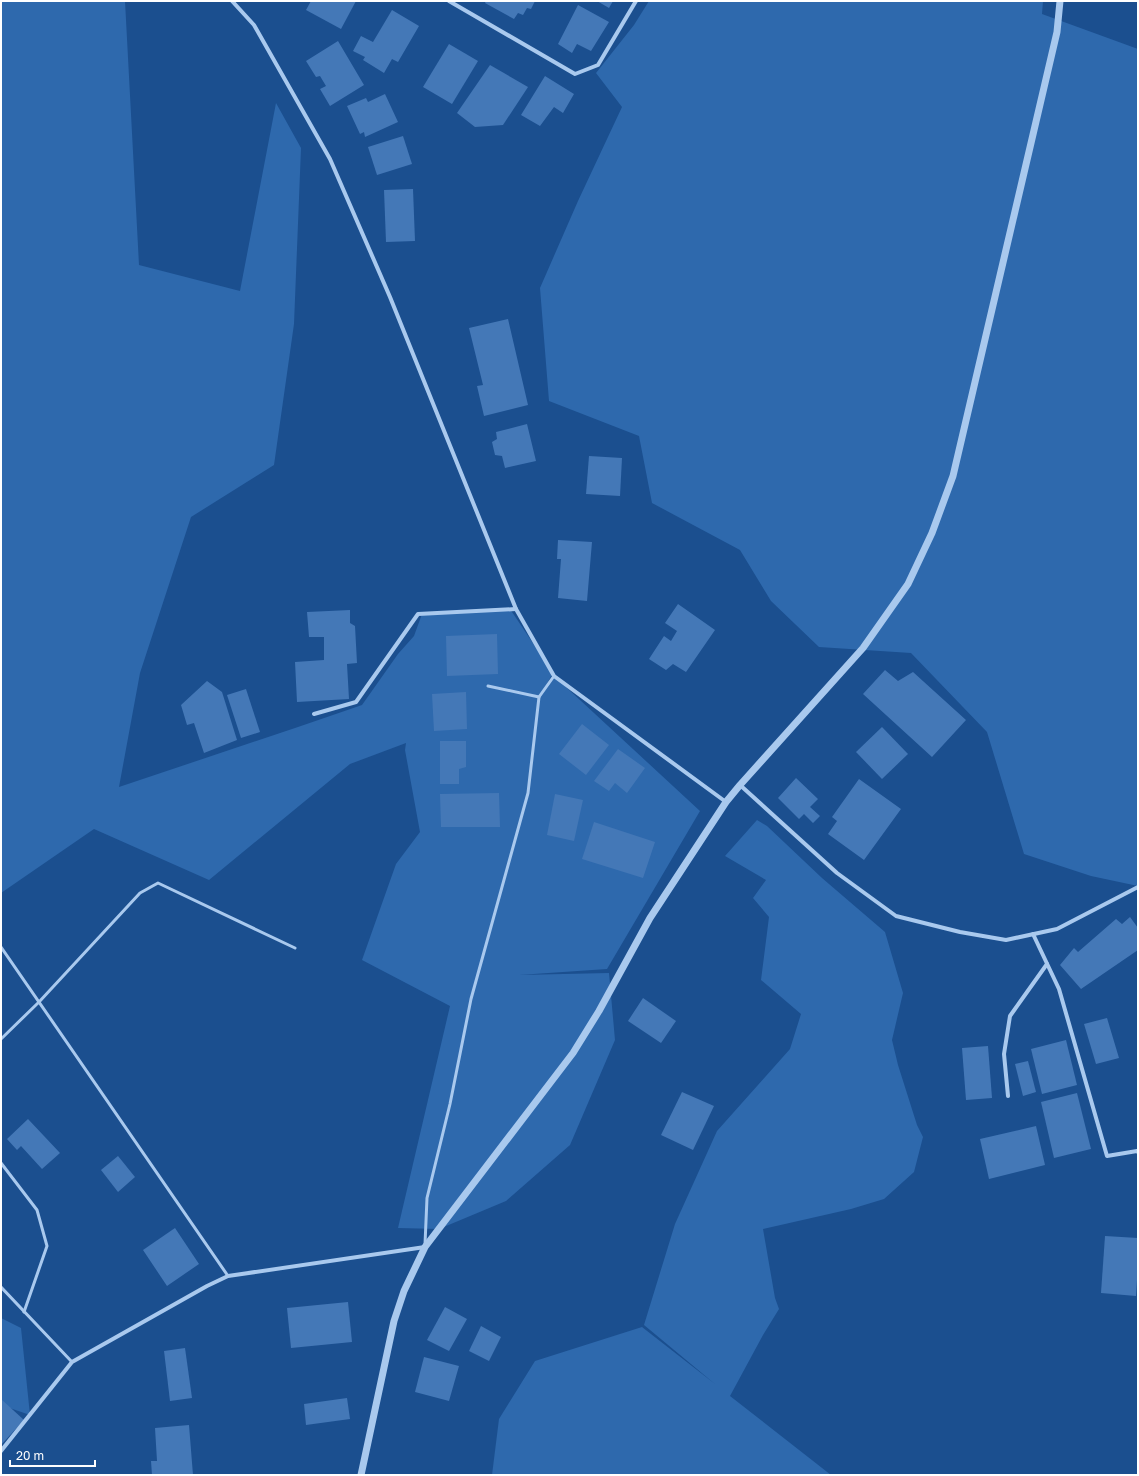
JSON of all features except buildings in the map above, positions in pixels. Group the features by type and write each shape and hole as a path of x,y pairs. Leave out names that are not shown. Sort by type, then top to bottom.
{"street":[{"path":"232,1 254,25 330,159 390,297 516,609 554,676 726,802"},
{"path":"449,1 575,74 598,65 636,1"},
{"path":"361,1475 394,1322 404,1291 425,1247 572,1053 599,1011 650,918 726,802 863,648 908,584 932,533 954,476 1057,32 1060,1"},
{"path":"314,714 356,702 418,614 516,609"},
{"path":"740,785 837,873 896,916 960,932 1006,940 1057,929 1138,888"},
{"path":"1033,934 1059,989 1108,1156 1138,1152"},
{"path":"1008,1096 1004,1054 1010,1016 1047,964"},
{"path":"1,1451 72,1362 200,1290 228,1276 425,1247"}],"lane":[{"path":"425,1247 426,1198 450,1104 472,999 528,793 539,697 554,676"},
{"path":"488,686 539,697"},
{"path":"1,1040 39,1002 140,893 158,883 295,948"},
{"path":"1,947 228,1276"},
{"path":"1,1163 37,1210 47,1246 24,1312"},
{"path":"1,1286 72,1362"}],"shaded area":[{"path":"1,1 125,1 139,265 240,291 276,103 301,148 294,324 274,465 191,517 140,673 119,787 362,705 398,654 414,636 422,614 510,609 553,673 544,689 554,676 700,811 607,969 519,975 609,973 615,1040 570,1145 506,1201 439,1229 398,1228 450,1006 362,960 396,864 420,832 405,750 406,743 350,764 209,880 94,829 1,893"},
{"path":"649,1 1043,1 1042,14 1138,49 1138,886 1091,876 1024,854 987,732 911,653 819,647 771,601 740,550 652,503 639,436 549,401 540,288 578,201 622,107 596,73 634,25"},
{"path":"757,820 767,826 822,878 885,932 903,993 892,1040 898,1065 917,1125 923,1137 914,1172 884,1199 851,1209 763,1229 775,1298 779,1309 730,1396 831,1475 492,1475 499,1419 535,1361 642,1327 715,1384 644,1325 675,1224 717,1131 790,1049 801,1014 761,980 769,917 753,898 766,880 725,856"},
{"path":"1,1318 21,1328 30,1415 1,1405"}]}
